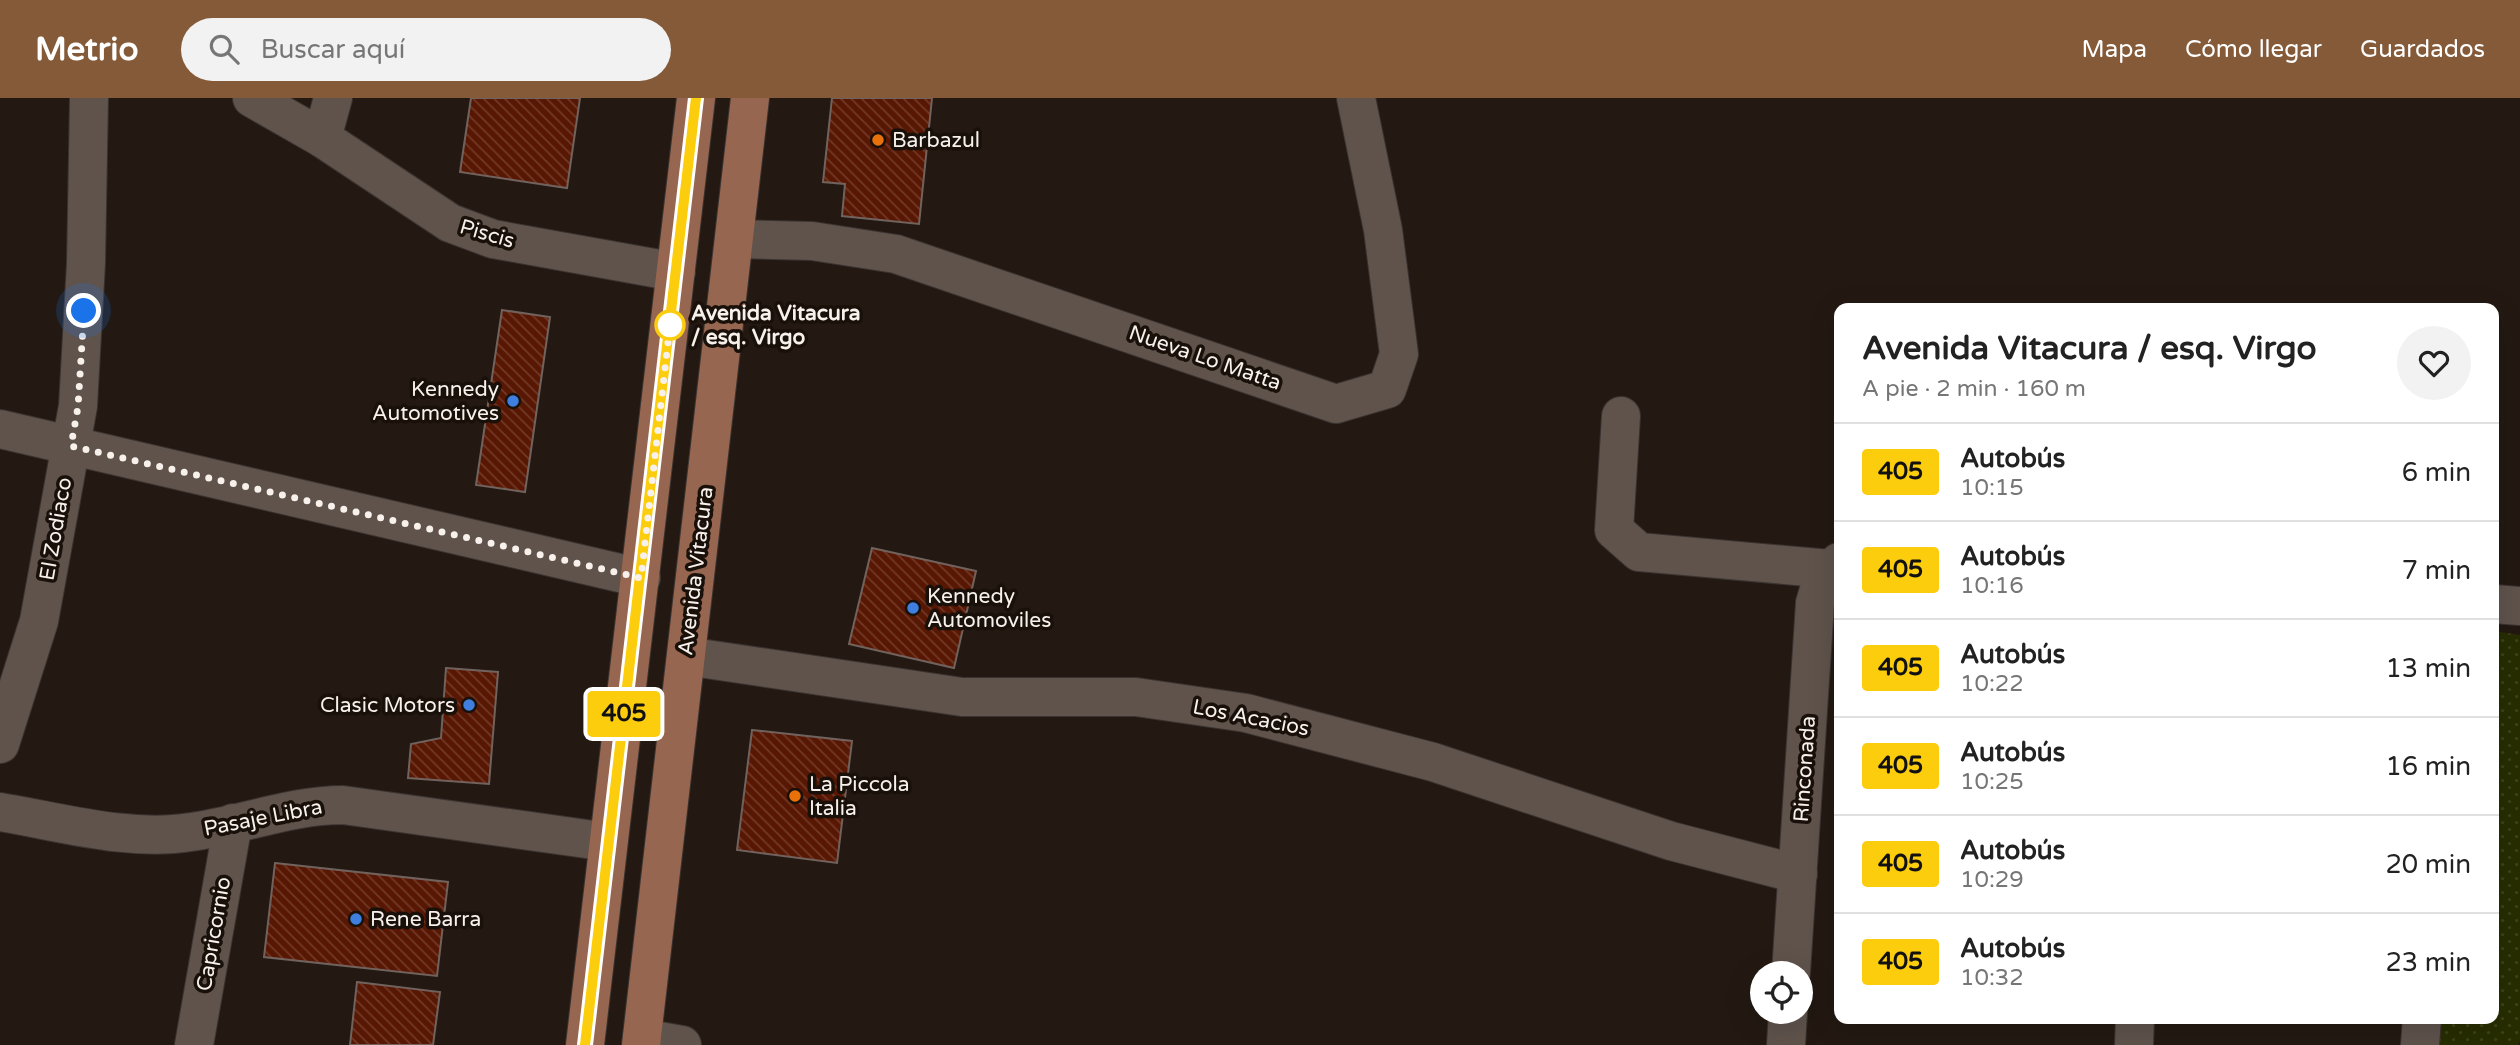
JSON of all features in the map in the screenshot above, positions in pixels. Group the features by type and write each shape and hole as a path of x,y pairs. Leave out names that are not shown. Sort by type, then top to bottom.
{"main road":[{"path":"585,1045 696,98"},
{"name":"Avenida Vitacura","path":"642,1041 750,98"}],"street":[{"name":"El Zodiaco","path":"0,744 39,621 78,407 86,263 89,98"},
{"name":"Piscis","path":"252,98 322,138 450,223 493,239 676,272"},
{"path":"322,138 333,98"},
{"name":"Nueva Lo Matta","path":"734,239 812,241 895,254 1336,404 1387,389 1399,354 1383,230 1356,98"},
{"path":"1620,416 1614,530 1639,552 1834,566"},
{"path":"0,429 641,578"},
{"name":"Rinconada","path":"1792,961 1815,603 1822,579 1834,567"},
{"path":"2499,604 2520,606"},
{"name":"Los Acacios","path":"686,656 962,697 1136,697 1246,713 1433,762 1671,841 1798,874"},
{"name":"Pasaje Libra","path":"0,812 150,835 190,832 312,805 344,805 608,842"},
{"name":"Capricornio","path":"194,1045 233,823"},
{"path":"1786,1045 1787,1024"},
{"path":"2134,1045 2135,1024"},
{"path":"2420,1045 2422,1024"},
{"path":"642,1041 681,1045"}],"green space":[{"path":"2499,632 2520,635 2520,1041 2518,1045 2432,1045 2434,1024 2499,1024"}],"building":[{"path":"471,98 580,98 567,188 460,172"},
{"name":"Barbazul","path":"832,98 932,98 919,224 842,216 845,184 823,182"},
{"name":"Kennedy Automotives","path":"502,310 550,317 525,492 476,485"},
{"name":"Kennedy Automoviles","path":"872,548 976,571 954,668 849,644"},
{"name":"Clasic Motors","path":"446,668 498,672 489,784 408,778 411,744 441,738"},
{"name":"La Piccola Italia","path":"752,730 852,741 837,863 737,850"},
{"name":"Rene Barra","path":"275,863 448,882 437,976 264,957"},
{"path":"357,982 440,992 433,1045 350,1045"}],"bus line":[{"name":"405","path":"585,1045 696,98"}],"place":[{"name":"Barbazul","path":"878,140"},
{"name":"Avenida Vitacura / esq. Virgo","path":"670,325"},
{"name":"Kennedy Automotives","path":"513,401"},
{"name":"Kennedy Automoviles","path":"913,608"},
{"name":"Clasic Motors","path":"469,705"},
{"name":"La Piccola Italia","path":"795,796"},
{"name":"Rene Barra","path":"356,919"}],"route":[{"path":"84,311 78,407 71,446 641,578 670,325"}]}
